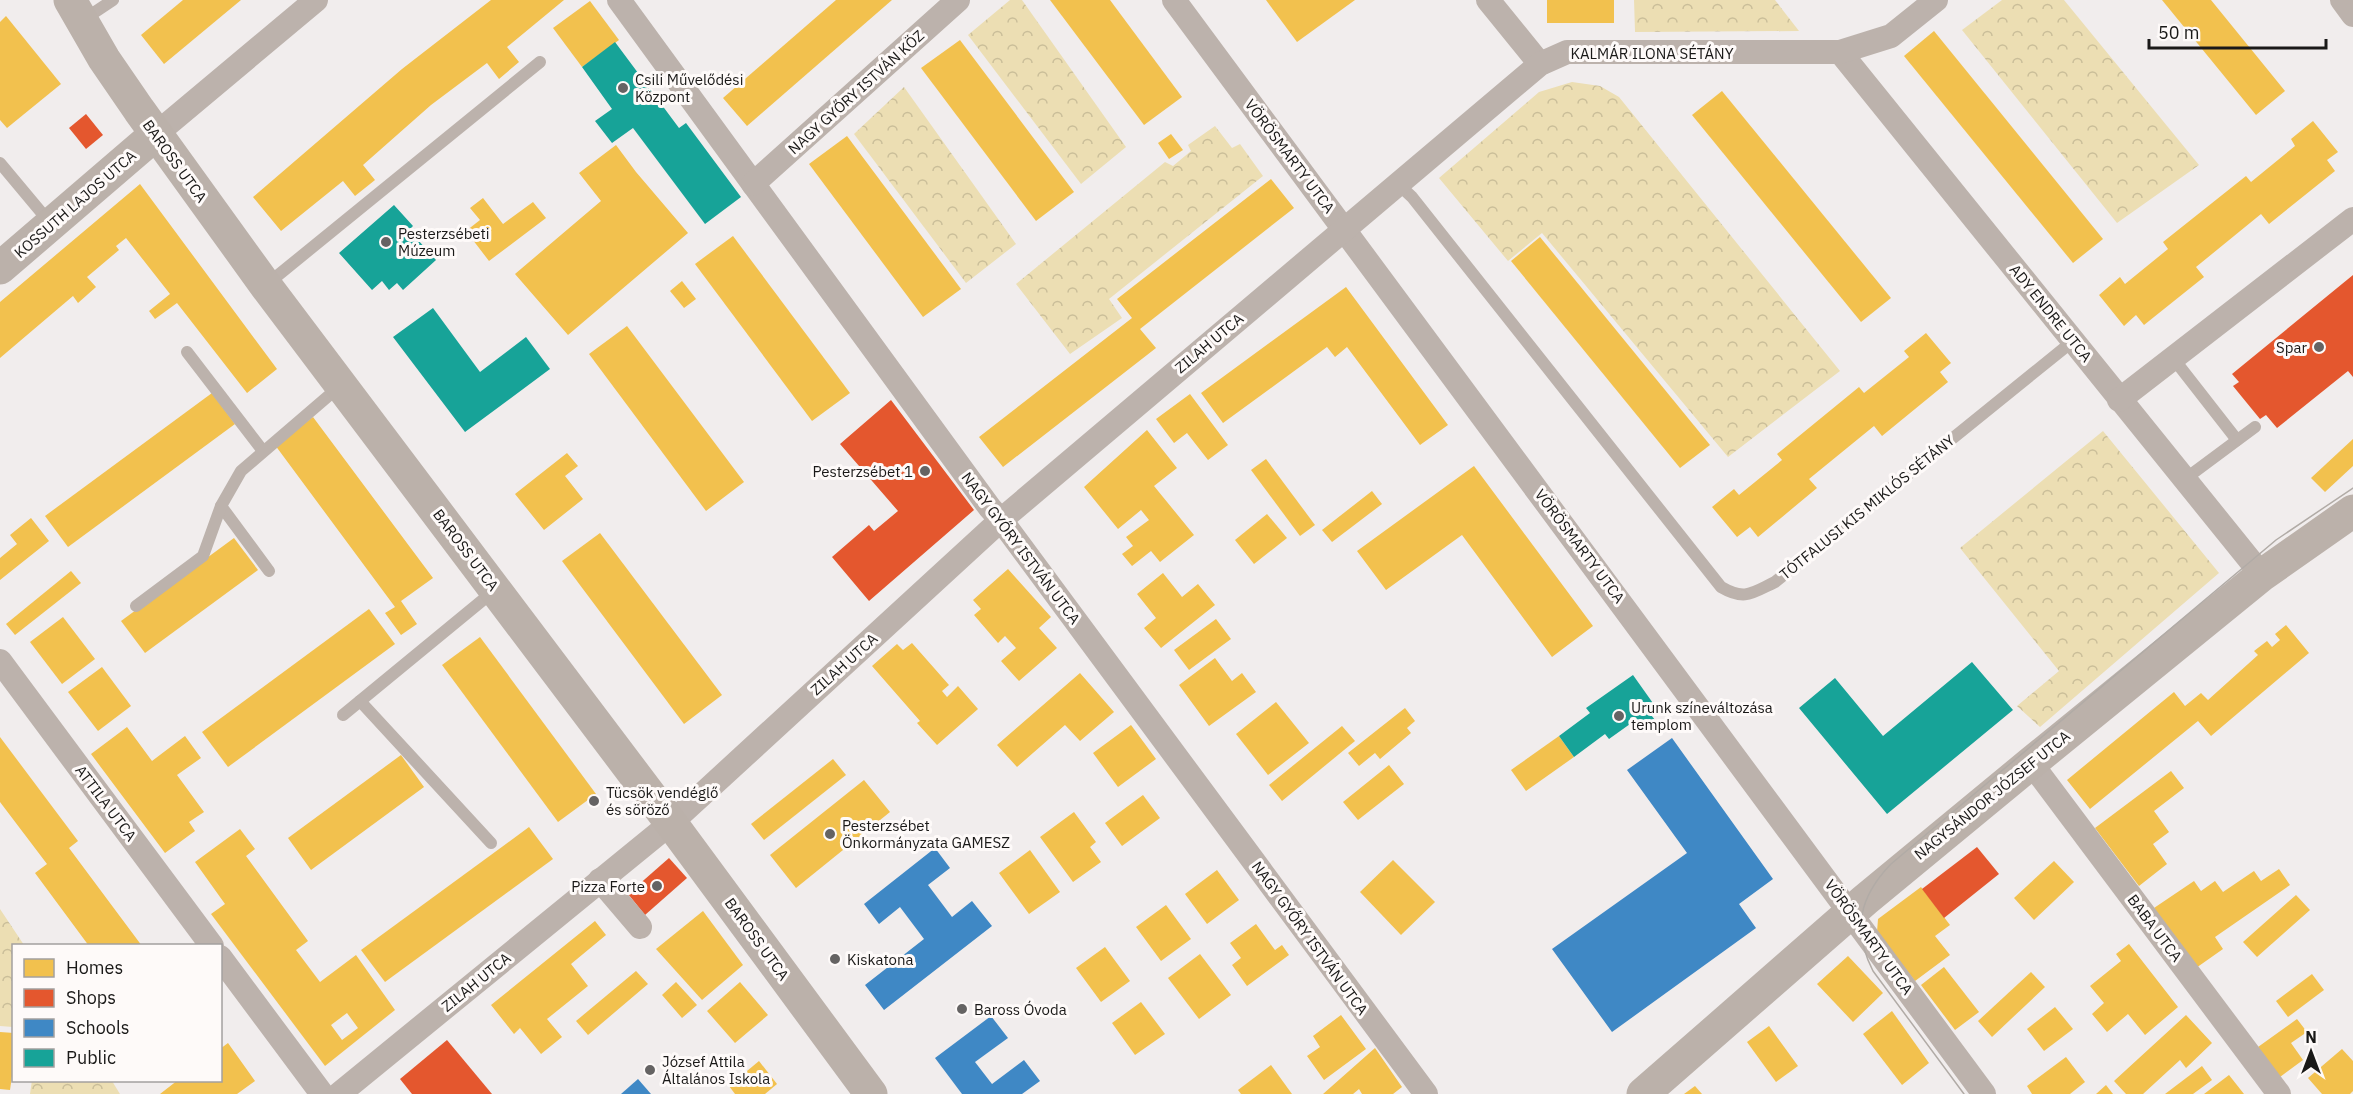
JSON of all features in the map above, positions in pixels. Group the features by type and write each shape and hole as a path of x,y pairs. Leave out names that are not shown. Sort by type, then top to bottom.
{"street":[{"name":"KOSSUTH LAJOS UTCA","path":"0,268 316,0"},
{"name":"NAGY GYŐRY ISTVÁN UTCA","path":"619,0 983,499 1001,520 1426,1094"},
{"name":"NAGY GYŐRY ISTVÁN KÖZ","path":"753,184 958,0"},
{"name":"VÖRÖSMARTY UTCA","path":"1174,0 1984,1094"},
{"path":"1488,0 1540,64"},
{"name":"KALMÁR ILONA SÉTÁNY","path":"1344,229 1540,64 1567,52 1840,52 1891,36 1936,0"},
{"path":"2342,0 2353,15"},
{"name":"BAROSS UTCA","path":"77,10 104,59 266,286 496,589 872,1094"},
{"name":"ADY ENDRE UTCA","path":"1840,52 2262,575"},
{"path":"2119,400 2353,219"},
{"name":"ZILAH UTCA","path":"339,1094 671,823 1001,520 1344,229"},
{"name":"NAGYSÁNDOR JÓZSEF UTCA","path":"1643,1094 1851,913 2031,763 2262,575 2353,511"},
{"name":"ATTILA UTCA","path":"0,661 211,944"},
{"name":"BABA UTCA","path":"2031,763 2278,1094"},
{"path":"600,880 640,927"},
{"path":"222,960 322,1094"}],"lane":[{"path":"77,10 113,0"},
{"path":"266,286 540,62"},
{"path":"0,163 52,225"},
{"name":"TÓTFALUSI KIS MIKLÓS SÉTÁNY","path":"1397,183 1412,197 1721,587 1735,595 1748,596 1775,582 2073,341"},
{"path":"187,352 263,451"},
{"path":"2173,358 2237,440"},
{"path":"136,606 203,556 221,506 241,471 341,386"},
{"path":"2185,479 2255,427"},
{"path":"221,506 269,571"},
{"path":"343,716 496,589"},
{"path":"360,701 490,843"}],"green space":[{"path":"1010,0 1022,0 1126,147 1081,184 968,35"},
{"path":"1634,0 1775,0 1799,31 1635,32"},
{"path":"2002,0 2064,0 2199,165 2117,223 1962,30"},
{"path":"1572,82 1600,86 1619,97 1840,371 1728,457 1542,233 1508,261 1439,178 1539,92"},
{"path":"904,87 1016,244 966,283 854,134"},
{"path":"1215,126 1232,148 1240,144 1263,176 1109,299 1122,318 1070,354 1016,284 1165,162 1173,166 1191,151 1188,145"},
{"path":"2103,431 2219,573 2040,727 2017,706 2059,671 1960,548"},
{"path":"0,909 23,944 12,944 12,1027 0,1026"},
{"path":"32,1082 113,1082 120,1094 30,1094"}],"building: Homes":[{"path":"183,0 241,0 164,64 141,35"},
{"path":"491,0 564,0 507,47 519,62 499,79 487,63 431,105 363,165 375,180 355,196 343,181 281,231 253,197 402,69"},
{"path":"836,0 892,0 747,126 723,98"},
{"path":"1050,0 1110,0 1182,97 1144,125"},
{"path":"1266,0 1355,0 1297,42"},
{"path":"1547,0 1614,0 1614,23 1547,23"},
{"path":"2162,0 2211,0 2285,91 2256,115"},
{"path":"590,1 619,40 582,67 553,28"},
{"path":"6,16 61,84 7,128 0,120 0,22"},
{"path":"1934,31 2103,239 2073,263 1904,56"},
{"path":"960,40 1074,192 1036,221 921,68"},
{"path":"1722,91 1891,298 1861,322 1692,115"},
{"path":"2313,121 2338,152 2327,160 2335,171 2269,224 2261,214 2196,267 2204,277 2144,325 2136,315 2124,326 2099,295 2120,277 2125,284 2168,249 2163,242 2246,176 2251,182 2295,146 2291,139"},
{"path":"1171,134 1183,150 1169,159 1158,143"},
{"path":"847,136 961,289 923,317 809,164"},
{"path":"616,145 688,233 568,335 515,274 601,201 579,173"},
{"path":"1271,179 1294,208 1140,329 1156,348 1003,467 979,437 1132,318 1117,299"},
{"path":"140,184 277,369 247,393 177,303 155,319 149,311 170,294 126,238 116,246 119,250 87,277 96,287 78,303 73,296 0,358 0,302"},
{"path":"483,198 503,224 533,202 546,218 489,261 466,231 480,220 470,208"},
{"path":"733,236 850,393 812,421 695,264"},
{"path":"1540,237 1710,445 1680,468 1511,261"},
{"path":"682,281 696,299 684,308 670,291"},
{"path":"1346,287 1448,425 1420,445 1347,347 1335,357 1327,347 1223,423 1201,393"},
{"path":"627,326 744,482 706,511 589,354"},
{"path":"1926,333 1951,363 1940,372 1948,382 1882,436 1874,426 1809,479 1817,488 1758,537 1750,527 1737,537 1712,507 1734,489 1739,495 1782,460 1777,454 1859,387 1864,393 1909,357 1904,351"},
{"path":"212,393 235,424 68,547 45,516"},
{"path":"1190,394 1228,445 1208,460 1187,433 1174,443 1156,419"},
{"path":"313,417 433,578 401,601 417,624 401,635 385,613 395,607 275,445"},
{"path":"1147,430 1177,468 1154,486 1194,535 1160,562 1151,551 1132,566 1122,554 1133,546 1126,537 1149,520 1141,510 1118,529 1084,487"},
{"path":"2353,439 2353,466 2325,492 2311,478"},
{"path":"567,453 578,466 565,476 583,499 544,530 515,494"},
{"path":"1266,459 1315,525 1300,536 1251,470"},
{"path":"1474,466 1593,626 1552,657 1462,535 1386,590 1357,551"},
{"path":"1372,491 1382,504 1332,542 1322,530"},
{"path":"1267,514 1287,538 1254,564 1235,540"},
{"path":"31,518 49,541 0,580 0,558 17,544 10,535"},
{"path":"600,533 722,695 684,724 562,561"},
{"path":"234,538 258,570 145,653 121,621"},
{"path":"1008,569 1051,617 1039,628 1057,648 1019,681 1001,661 1016,648 1005,636 998,643 974,615 981,609 973,600"},
{"path":"71,571 81,583 15,635 6,624"},
{"path":"1163,573 1182,597 1198,584 1215,605 1161,648 1144,628 1156,618 1137,594"},
{"path":"369,609 395,644 228,767 202,732"},
{"path":"63,617 95,659 62,684 30,642"},
{"path":"1216,619 1231,639 1189,670 1174,650"},
{"path":"2286,625 2309,653 2211,736 2198,721 2090,809 2067,780 2174,692 2185,706 2201,693 2208,700 2258,655 2254,651 2267,641 2272,647 2280,640 2275,634"},
{"path":"480,637 596,794 558,822 442,665"},
{"path":"912,643 949,685 942,691 947,697 958,686 978,709 937,745 917,723 920,721 872,666 897,644 903,650"},
{"path":"1215,658 1232,681 1242,673 1256,692 1209,726 1179,685"},
{"path":"102,667 131,706 98,731 68,692"},
{"path":"1080,673 1114,712 1080,741 1065,725 1017,767 997,745"},
{"path":"1276,702 1309,743 1268,775 1236,734"},
{"path":"1405,708 1415,721 1407,728 1411,733 1380,759 1375,753 1359,766 1348,753"},
{"path":"1131,725 1156,759 1118,787 1093,753"},
{"path":"1342,726 1355,741 1282,801 1269,785"},
{"path":"127,727 152,761 185,736 201,758 177,775 204,812 189,822 195,831 165,853 91,754"},
{"path":"1559,736 1574,757 1526,791 1511,770"},
{"path":"0,737 78,841 69,848 141,944 88,944 35,873 47,864 0,802"},
{"path":"401,755 424,787 311,870 288,838"},
{"path":"833,759 846,775 764,840 751,824"},
{"path":"1389,765 1404,784 1358,820 1343,802"},
{"path":"2171,771 2184,788 2154,811 2169,832 2153,844 2167,864 2139,886 2095,828"},
{"name":"Pesterzsébet Önkormányzata GAMESZ","path":"864,780 890,812 796,888 770,855"},
{"path":"1143,795 1160,818 1122,846 1105,823"},
{"path":"1074,812 1096,842 1090,847 1101,862 1073,882 1040,837"},
{"path":"529,827 553,859 385,982 361,950"},
{"path":"240,829 255,849 246,856 308,941 296,950 320,982 356,955 395,1010 325,1066 211,914 225,904 195,862","holes":["347,1013 358,1028 342,1040 331,1025"]},
{"path":"1030,850 1060,892 1029,914 999,873"},
{"path":"1393,860 1435,902 1401,935 1360,892"},
{"path":"2054,861 2074,882 2034,920 2014,898"},
{"path":"2279,869 2290,885 2215,937 2223,949 2196,968 2154,908 2194,881 2201,891 2215,881 2223,892 2254,871 2261,881"},
{"path":"1217,870 1239,900 1207,924 1185,894"},
{"path":"1921,887 1950,925 1935,936 1950,955 1915,981 1877,932 1878,919"},
{"path":"2296,895 2310,910 2257,957 2243,942"},
{"path":"1166,905 1191,939 1161,961 1136,927"},
{"path":"703,911 743,965 702,1000 656,949"},
{"path":"595,921 606,935 571,964 588,986 547,1019 562,1037 541,1054 520,1028 514,1034 491,1005"},
{"path":"1256,924 1275,950 1282,945 1289,955 1247,986 1232,965 1241,958 1230,943"},
{"path":"2129,944 2178,1007 2145,1035 2128,1014 2107,1032 2092,1014 2104,1003 2090,986 2121,961 2116,954"},
{"path":"1105,947 1130,981 1101,1002 1076,968"},
{"path":"1200,954 1231,995 1199,1019 1168,978"},
{"path":"1848,956 1883,993 1853,1022 1817,984"},
{"path":"1944,967 1979,1012 1955,1030 1921,985"},
{"path":"636,971 648,984 588,1035 576,1021"},
{"path":"2031,972 2045,987 1992,1037 1978,1021"},
{"path":"2312,974 2324,990 2288,1017 2276,1001"},
{"path":"676,982 697,1005 682,1018 662,995"},
{"path":"740,982 768,1015 735,1043 707,1011"},
{"path":"1141,1002 1165,1034 1135,1055 1112,1023"},
{"path":"2055,1007 2073,1029 2044,1051 2027,1029"},
{"path":"1892,1011 1929,1063 1902,1085 1863,1034"},
{"path":"1341,1015 1366,1049 1324,1080 1307,1056 1320,1047 1313,1036"},
{"path":"2186,1015 2212,1043 2186,1068 2180,1060 2143,1094 2126,1094 2114,1081"},
{"path":"2297,1019 2307,1032 2291,1043 2303,1060 2280,1077 2258,1047"},
{"path":"1769,1026 1798,1066 1776,1082 1747,1042"},
{"path":"0,1032 12,1033 10,1090 0,1089"},
{"path":"228,1043 255,1081 237,1094 160,1094 175,1082 222,1082 222,1048"},
{"path":"1375,1048 1402,1087 1393,1094 1362,1094 1359,1089 1353,1094 1323,1094"},
{"path":"2342,1049 2353,1061 2353,1091 2350,1094 2322,1094 2308,1078"},
{"path":"2066,1057 2085,1082 2070,1094 2032,1094 2027,1086"},
{"path":"759,1061 777,1084 765,1094 735,1094 729,1086"},
{"path":"1271,1065 1292,1094 1241,1094 1238,1090"},
{"path":"2202,1066 2212,1080 2193,1094 2165,1094"},
{"path":"2229,1075 2244,1094 2204,1094"},
{"path":"2106,1085 2113,1094 2096,1094"},
{"path":"1695,1086 1702,1094 1684,1094"}],"building: Shops":[{"path":"86,114 103,135 86,149 69,128"},
{"path":"2353,275 2353,377 2348,371 2277,428 2266,415 2260,419 2233,386 2239,382 2232,374"},
{"path":"891,400 974,510 869,601 832,557 869,525 874,531 898,511 840,444"},
{"path":"1977,847 1999,874 1944,918 1922,889"},
{"name":"Pizza Forte","path":"669,858 687,878 645,915 628,894"},
{"path":"447,1040 492,1094 412,1094 400,1079"}],"building: Schools":[{"path":"1672,738 1773,879 1739,904 1756,928 1612,1032 1552,949 1687,853 1627,770"},
{"path":"935,848 950,868 928,885 952,917 972,901 992,926 884,1010 865,985 924,939 900,907 879,924 864,904"},
{"path":"991,1016 1008,1038 975,1062 992,1084 1024,1060 1040,1081 1022,1094 962,1094 935,1058"},
{"path":"638,1079 651,1094 621,1094"}],"building: Public":[{"path":"615,42 679,128 686,123 741,197 705,224 633,128 612,143 595,121 612,109 582,67"},
{"name":"Pesterzsébeti Múzeum","path":"394,205 413,226 409,230 436,260 403,290 397,283 389,290 382,281 372,290 339,253"},
{"path":"433,308 480,372 526,337 550,369 465,432 393,337"},
{"path":"1972,662 2013,710 1887,814 1799,708 1835,678 1883,736"},
{"name":"Urunk színeváltozása templom","path":"1633,675 1655,706 1648,711 1655,720 1643,728 1637,719 1609,739 1605,734 1574,757 1559,736 1590,713 1586,708"}],"tram line":[{"path":"1964,1094 1873,971 1866,956 1862,942 1862,915 1866,902 1880,876 1891,864 2276,540 2353,488"}],"place":[{"name":"Csili Művelődési Központ","path":"623,88"},
{"name":"Pesterzsébeti Múzeum","path":"386,242"},
{"name":"Spar","path":"2319,347"},
{"name":"Pesterzsébet 1","path":"925,471"},
{"name":"Urunk színeváltozása templom","path":"1619,716"},
{"name":"Tücsök vendéglő és söröző","path":"594,801"},
{"name":"Pesterzsébet Önkormányzata GAMESZ","path":"830,834"},
{"name":"Pizza Forte","path":"657,886"},
{"name":"Kiskatona","path":"835,959"},
{"name":"Baross Óvoda","path":"962,1009"},
{"name":"József Attila Általános Iskola","path":"650,1070"}]}
